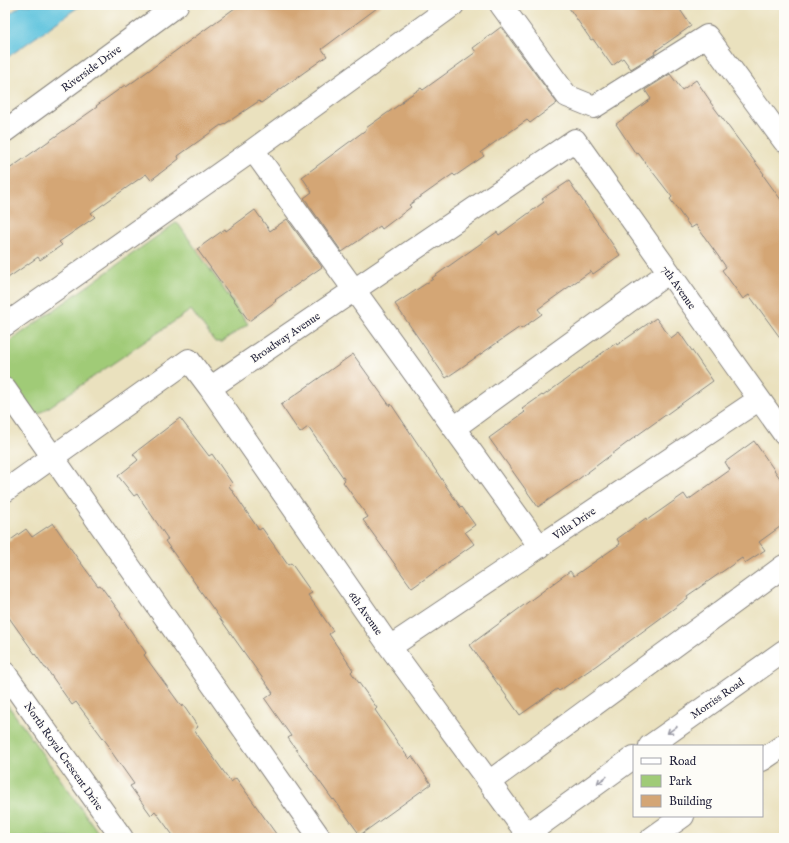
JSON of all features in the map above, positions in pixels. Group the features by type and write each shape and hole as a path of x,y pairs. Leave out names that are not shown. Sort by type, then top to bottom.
{"street":[{"name":"Riverside Drive","path":"5,131 177,5"},
{"path":"5,325 253,150 453,5"},
{"path":"501,5 567,96 594,107 708,36 784,141"},
{"name":"7th Avenue","path":"575,140 758,400 784,434"},
{"name":"Broadway Avenue","path":"210,388 575,140"},
{"path":"253,150 540,547"},
{"path":"454,428 668,272"},
{"path":"5,491 189,360 210,388"},
{"name":"6th Avenue","path":"210,388 390,647 489,782 527,837"},
{"path":"5,389 320,838"},
{"name":"Villa Drive","path":"390,647 758,400"},
{"path":"489,782 784,566"},
{"name":"Morriss Road","path":"651,745 784,651"},
{"name":"North Royal Crescent Drive","path":"5,673 122,838"},
{"path":"763,759 784,745"},
{"path":"527,837 633,758"},
{"path":"652,838 682,817"}],"green space":[{"path":"177,222 248,324 222,342 215,342 191,310 36,416 5,374 5,345"},
{"path":"5,701 102,838 5,838"}],"water":[{"path":"22,5 81,5 5,59 5,17"}],"building":[{"path":"239,5 381,5 322,49 327,56 261,103 259,101 222,126 221,125 178,156 179,159 151,180 146,174 91,213 95,217 59,242 62,245 40,260 38,257 5,280 5,172"},
{"path":"567,5 677,5 691,26 654,52 655,54 631,69 623,58 612,66 593,39 591,40"},
{"path":"501,27 557,103 530,123 527,120 481,152 484,156 455,176 453,174 409,205 411,207 382,229 380,226 342,252 304,198 312,192 302,177 403,102 402,101 421,88 423,90 476,52 473,48"},
{"path":"670,74 682,90 696,80 710,102 764,174 763,175 784,204 784,343 749,295 743,299 722,270 726,267 696,225 691,228 670,199 672,197 638,153 636,154 616,124 651,99 645,90"},
{"path":"569,181 620,255 593,274 591,271 538,309 542,314 521,329 520,327 446,378 395,304 433,279 432,278 497,232 499,235 544,202 542,199"},
{"path":"255,210 270,231 287,219 322,267 275,300 276,301 249,321 197,249 225,229 226,231"},
{"path":"656,318 671,338 679,332 713,381 538,507 489,438 525,412 522,409 542,395 543,396 616,343 617,345"},
{"path":"353,354 390,406 391,404 461,508 462,507 475,525 465,532 474,544 412,588 363,520 368,517 343,482 345,480 308,427 300,433 281,405"},
{"path":"180,418 209,456 212,454 232,483 229,486 259,530 262,528 288,565 291,563 312,593 308,595 333,631 329,634 353,670 351,672 377,708 375,710 409,759 412,756 431,784 360,835 288,738 291,736 265,699 273,693 165,541 168,539 137,494 134,496 118,476 138,460 133,454"},
{"path":"754,441 784,484 784,524 759,542 765,550 745,563 742,558 687,596 688,598 597,665 559,691 557,689 520,715 470,645 570,571 574,576 620,544 617,539 646,518 647,520 684,494 688,500 730,470 725,462"},
{"path":"53,523 98,586 100,585 121,614 120,615 146,653 144,655 182,707 183,705 198,727 194,730 231,782 236,778 279,838 175,838 155,811 151,815 130,786 134,784 108,747 109,746 76,702 72,705 45,668 5,612 5,544 26,529 32,537"}]}
